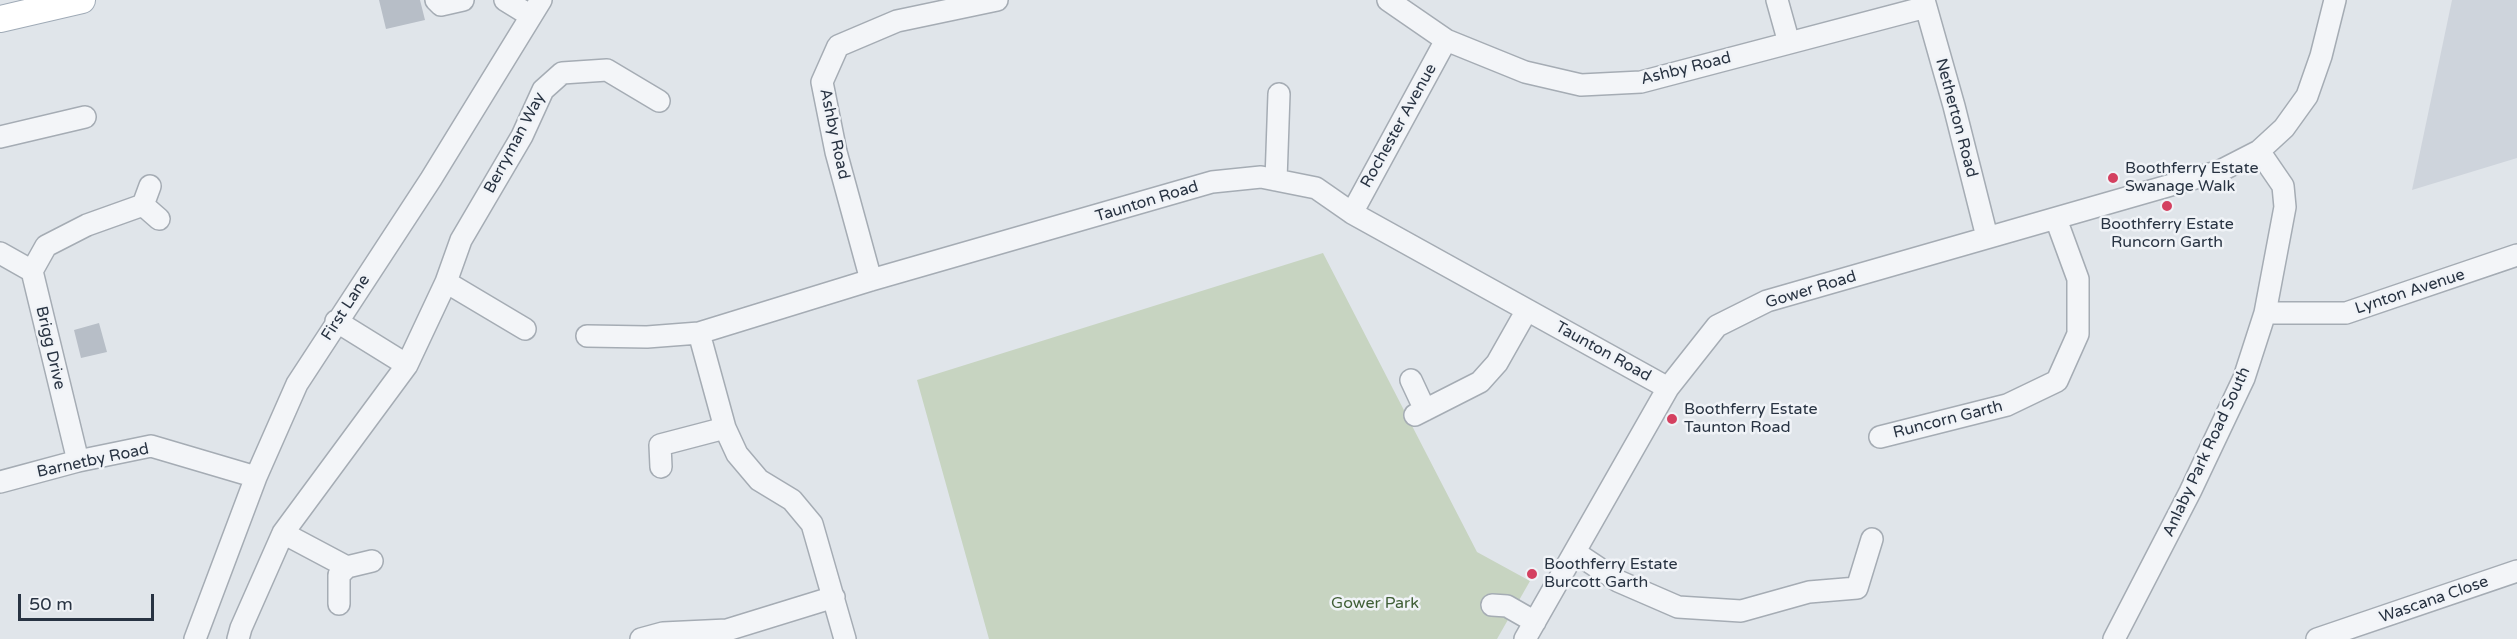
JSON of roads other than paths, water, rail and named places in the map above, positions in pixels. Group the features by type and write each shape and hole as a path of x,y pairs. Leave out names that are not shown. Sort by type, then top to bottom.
{"main road":[{"path":"0,19 82,0"}],"street":[{"path":"435,0 441,5 463,0"},
{"path":"505,0 536,8"},
{"name":"Ashby Road","path":"871,280 836,152 822,82 838,46 897,21 997,0"},
{"name":"Ashby Road","path":"1388,0 1446,40 1525,72 1581,85 1641,82 1925,4"},
{"path":"1777,0 1789,43"},
{"path":"2259,151 2284,128 2307,96 2321,56 2335,0"},
{"name":"Netherton Road","path":"1925,4 1987,237"},
{"name":"First Lane","path":"195,639 256,477 297,384 430,179 536,8"},
{"name":"Rochester Avenue","path":"1352,213 1446,40"},
{"name":"Berryman Way","path":"238,639 283,532 407,365 446,282 461,240 522,136 543,90 562,73 607,70 659,101"},
{"path":"1276,180 1279,94"},
{"path":"0,137 85,117"},
{"name":"Gower Road","path":"1530,631 1668,388 1717,326 1767,301 2220,171 2259,151"},
{"name":"Anlaby Park Road South","path":"2115,639 2190,492 2244,378 2265,313 2285,207 2283,186 2259,151"},
{"name":"Taunton Road","path":"587,336 647,338 699,333 871,280 1212,182 1261,177 1316,188 1352,213 1668,388"},
{"path":"0,253 32,271 46,246 87,225 151,203"},
{"name":"Runcorn Garth","path":"1880,437 2007,405 2057,381 2078,334 2078,279 2056,219"},
{"name":"Lynton Avenue","path":"2265,313 2346,313 2517,255"},
{"name":"Brigg Drive","path":"32,271 78,461"},
{"path":"446,282 525,329"},
{"path":"1412,380 1420,412 1480,382 1497,363 1527,310"},
{"path":"336,321 407,365"},
{"path":"699,333 725,429 737,454 759,480 792,500 812,524 845,639"},
{"path":"661,467 660,445 725,429"},
{"name":"Barnetby Road","path":"0,482 78,461 151,446 256,477"},
{"path":"283,532 347,567"},
{"path":"1576,553 1618,581 1678,607 1741,610 1809,592 1857,588 1872,539"},
{"path":"339,604 339,575 347,567 372,561"},
{"name":"Wascana Close","path":"2317,639 2517,571"},
{"path":"641,639 663,633 727,630 834,597"},
{"path":"1492,605 1507,606 1530,631"}],"place":[{"name":"Boothferry Estate Swanage Walk","path":"2113,178"},
{"name":"Boothferry Estate Runcorn Garth","path":"2167,206"},
{"name":"Boothferry Estate Taunton Road","path":"1672,419"},
{"name":"Boothferry Estate Burcott Garth","path":"1532,574"}],"park label":[{"name":"Gower Park","path":"1375,604"}]}
